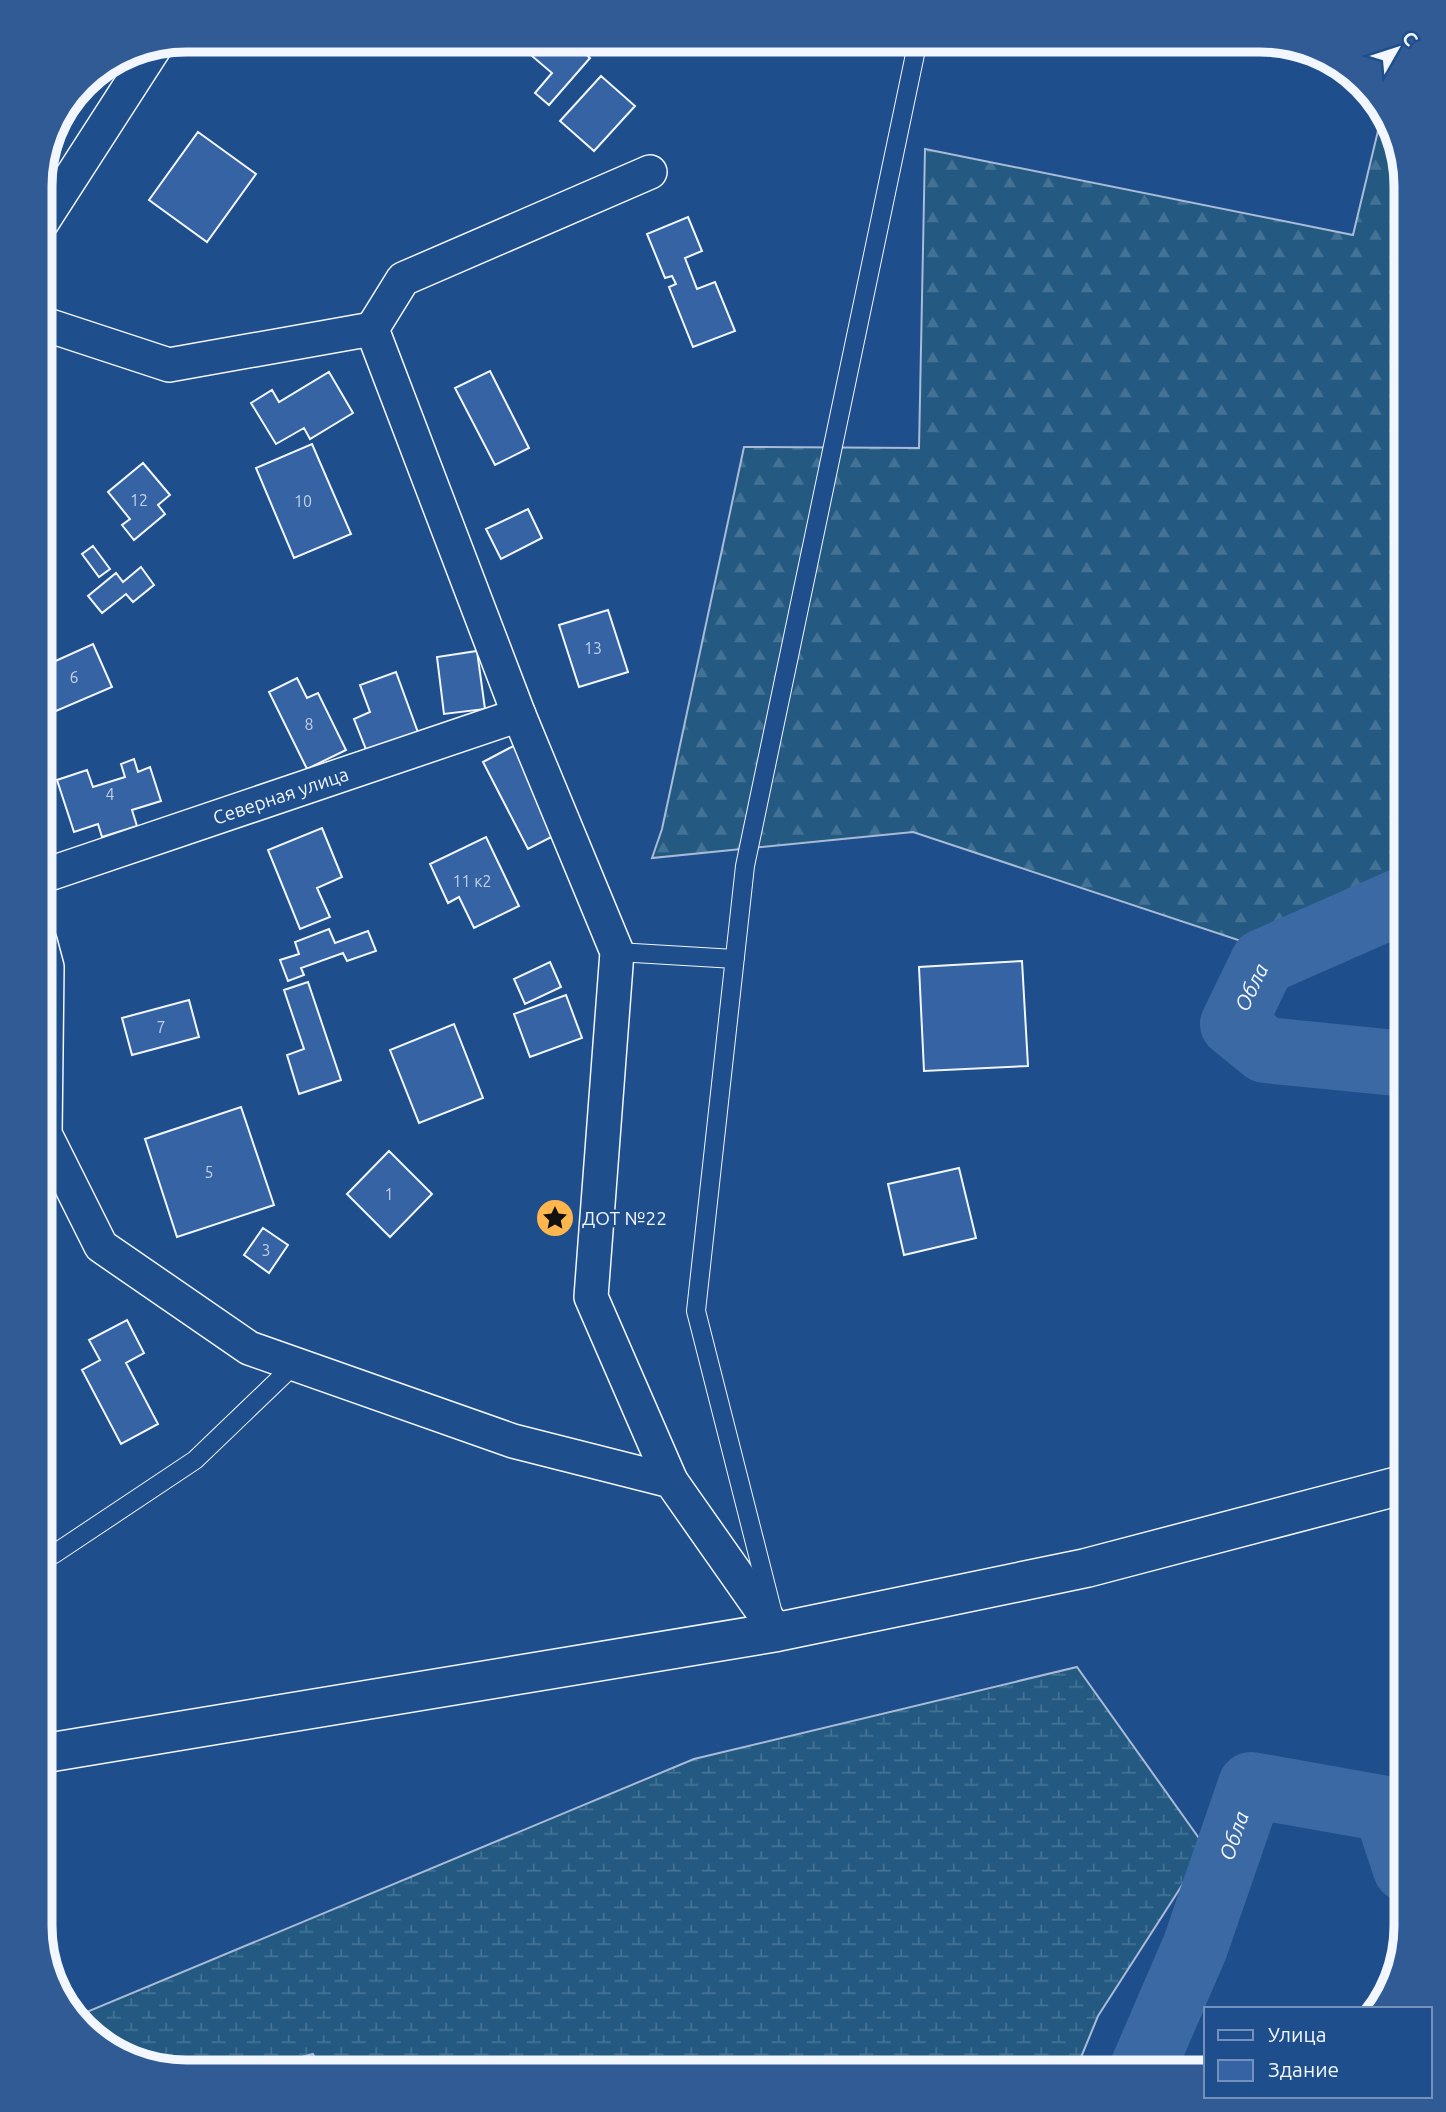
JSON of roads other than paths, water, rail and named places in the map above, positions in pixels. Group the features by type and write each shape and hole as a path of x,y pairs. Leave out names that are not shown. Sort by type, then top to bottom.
{"main road":[{"path":"52,1752 777,1632 1086,1568 1394,1487"}],"street":[{"path":"53,205 147,59"},
{"path":"53,327 169,365 372,329 403,279 650,172"},
{"path":"372,329 519,715 617,952 591,1297 671,1481 777,1632"},
{"name":"Северная улица","path":"53,873 519,715"},
{"path":"52,1151 101,1246 249,1348 513,1441 671,1481"}],"lane":[{"path":"777,1632 696,1311 745,866 915,53"},
{"path":"617,952 735,959"},
{"path":"52,1555 195,1460 295,1364"}],"water":[{"path":"313,2054 315,2059 294,2059"}],"waterway":[{"name":"Обла","path":"1394,904 1263,962 1233,1024 1265,1050 1394,1063"},
{"name":"Обла","path":"1146,2060 1195,1947 1251,1785 1386,1809 1394,1833"}],"place":[{"name":"ДОТ №22","path":"555,1218"}]}
